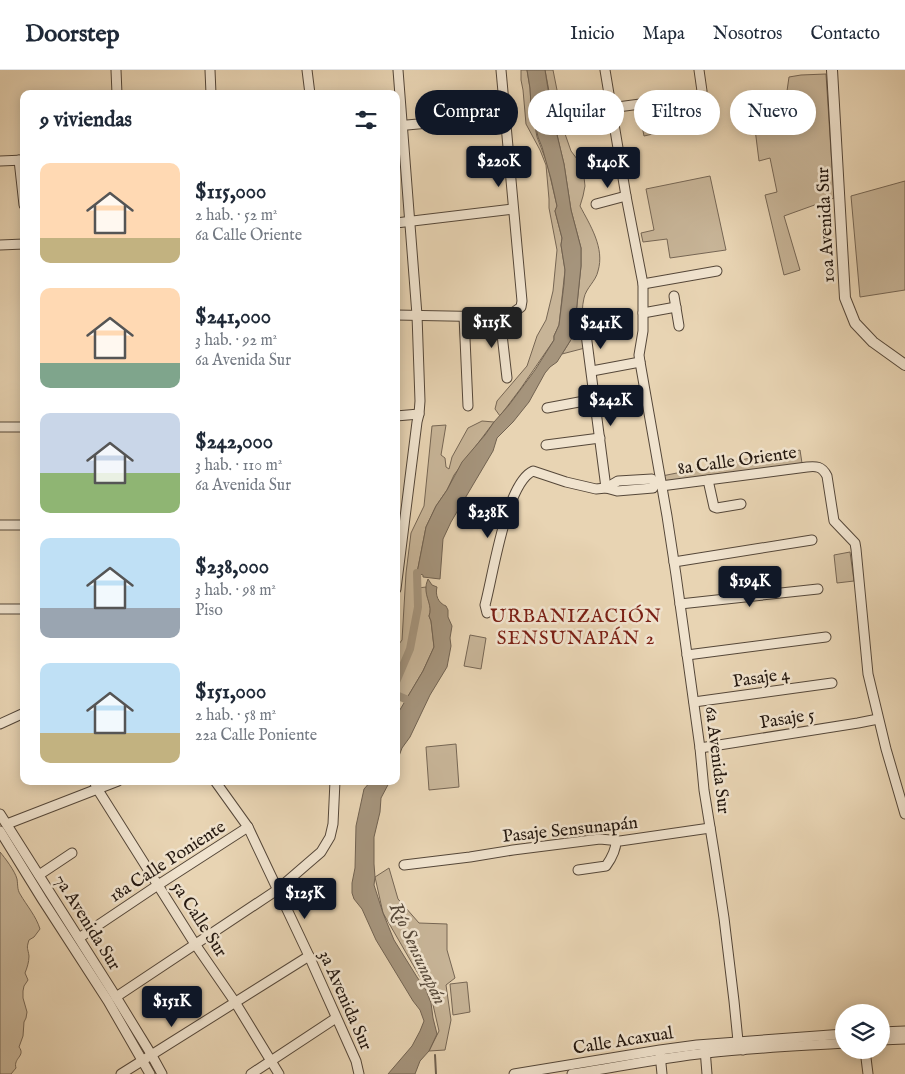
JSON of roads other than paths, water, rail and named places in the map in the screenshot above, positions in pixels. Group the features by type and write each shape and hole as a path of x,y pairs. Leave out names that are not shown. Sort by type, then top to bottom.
{"street":[{"path":"116,70 117,90"},
{"path":"210,70 211,90"},
{"path":"307,70 310,90"},
{"path":"398,70 398,90"},
{"path":"500,70 503,90"},
{"name":"6a Avenida Sur","path":"605,70 608,90"},
{"path":"624,106 700,96 702,91 699,70"},
{"name":"10a Avenida Sur","path":"832,70 845,298 855,323 874,342 900,359 905,365"},
{"path":"400,125 415,124"},
{"path":"400,135 417,315 420,400 400,556"},
{"path":"400,315 500,317 514,312 521,307 507,135"},
{"name":"6a Avenida Sur","path":"616,135 644,284 643,331 639,355 659,484 667,516 688,655 704,790 724,918 738,1041"},
{"path":"0,162 20,160"},
{"path":"596,204 626,196"},
{"path":"400,223 513,208"},
{"path":"0,245 20,244"},
{"path":"644,284 717,271"},
{"path":"674,296 679,326"},
{"path":"643,313 676,307"},
{"path":"464,316 468,406"},
{"path":"500,317 507,378"},
{"path":"586,334 606,488"},
{"path":"592,371 640,362"},
{"path":"547,408 595,400"},
{"path":"400,416 419,414"},
{"path":"0,427 20,427"},
{"path":"546,445 600,438"},
{"name":"8a Calle Oriente","path":"487,613 485,605 506,515 515,494 527,475 533,472 596,489 606,488 618,482 652,479 659,484 708,480 816,466 821,468 827,476 834,521 854,543 856,548 868,674 878,719"},
{"path":"708,480 714,507 741,504"},
{"path":"0,525 20,525"},
{"path":"674,562 812,540"},
{"path":"680,604 818,589"},
{"path":"0,609 20,609"},
{"path":"688,655 826,637"},
{"name":"Pasaje 4","path":"694,702 832,683"},
{"path":"0,724 20,715"},
{"path":"878,719 905,814"},
{"name":"Pasaje 5","path":"700,748 878,719"},
{"name":"3a Avenida Sur","path":"218,785 248,828 309,956 356,1061 359,1074"},
{"path":"116,997 277,890 321,852 330,837 333,824 336,785"},
{"path":"7,824 96,786"},
{"name":"5a Calle Sur","path":"96,786 279,1074"},
{"name":"7a Avenida Sur","path":"0,814 116,997 162,1074"},
{"name":"18a Calle Poniente","path":"79,938 248,828"},
{"name":"Pasaje Sensunapán","path":"404,865 470,858 513,850 600,839 616,841 710,828"},
{"name":"7a Avenida Sur","path":"0,831 108,1002 150,1074"},
{"path":"578,870 606,866 616,847 616,841"},
{"path":"39,875 72,853"},
{"path":"121,1074 309,956"},
{"path":"251,1074 336,1018"},
{"path":"890,1032 905,1031"},
{"name":"Calle Acaxual","path":"514,1074 594,1060 705,1049 738,1041 835,1035"},
{"path":"890,1039 905,1038"},
{"path":"738,1041 736,1048 738,1050"},
{"name":"Calle Acaxual","path":"705,1049 738,1050 835,1044"},
{"path":"705,1049 708,1074"},
{"path":"660,1054 662,1074"},
{"name":"Calle Acaxual","path":"572,1074 590,1073 660,1054"},
{"path":"867,1059 868,1074"},
{"path":"590,1073 594,1060"},
{"path":"583,1062 590,1073"}],"waterway":[{"path":"400,673 410,649 418,607 417,573"},
{"path":"400,697 415,703"},
{"path":"435,1055 436,1074"}],"district":[{"name":"URBANIZACIÓN SENSUNAPÁN 2","path":"576,626"}],"water label":[{"name":"Río Sensunapán","path":"419,953"}]}
